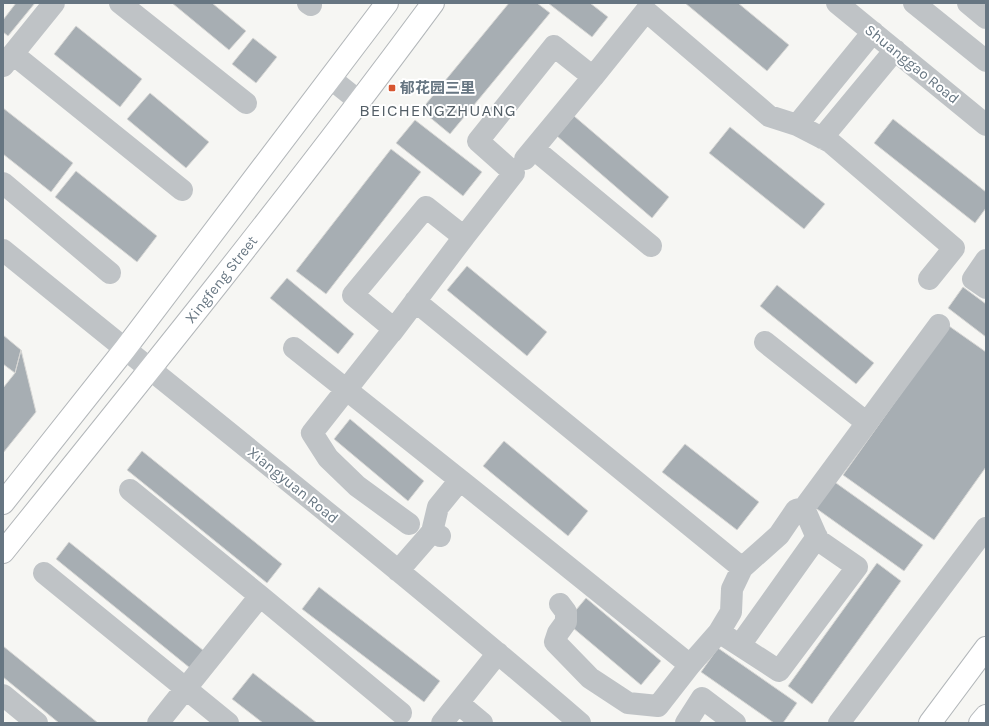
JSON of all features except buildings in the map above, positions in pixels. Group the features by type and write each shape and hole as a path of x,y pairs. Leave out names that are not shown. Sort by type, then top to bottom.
{"main road":[{"path":"3,503 125,349 387,3"},
{"name":"Xingfeng Street","path":"3,552 150,370 360,102 433,3"},
{"path":"930,723 986,648"},
{"path":"980,723 986,716"}],"street":[{"path":"54,3 6,62 182,190"},
{"path":"120,3 246,103"},
{"name":"Shuanggao Road","path":"837,3 986,124"},
{"path":"914,3 986,61"},
{"path":"968,3 986,18"},
{"path":"408,524 357,486 328,458 312,433 392,332 514,173 646,12 769,116 797,125 830,142 954,248 929,279"},
{"path":"797,125 872,32"},
{"path":"514,173 478,141 554,46 593,77"},
{"path":"822,138 895,50"},
{"path":"330,78 360,102"},
{"path":"534,149 651,246"},
{"path":"3,183 110,273"},
{"path":"392,332 394,329 353,295 426,207 464,237"},
{"name":"Xiangyuan Road","path":"3,250 398,571 580,723"},
{"path":"986,260 973,279 986,288"},
{"path":"415,301 742,568"},
{"path":"560,604 566,612 566,622 558,633 555,642 590,678 628,703 658,706 690,665 720,632 731,612 732,589 742,568 779,535 796,510 804,508 939,325"},
{"path":"765,342 868,422"},
{"path":"294,348 690,665"},
{"path":"398,571 436,534 438,507 460,480"},
{"path":"130,490 401,714"},
{"path":"720,632 779,671 857,567 818,540 804,508"},
{"path":"839,723 986,528"},
{"path":"740,645 817,537"},
{"path":"44,573 228,723"},
{"path":"158,723 260,596"},
{"path":"442,723 498,653"},
{"path":"3,695 37,723"},
{"path":"686,723 702,698 735,723"},
{"path":"458,703 482,723"}],"place":[{"name":"郁花园三里","path":"392,88"}],"district":[{"name":"BEICHENGZHUANG","path":"438,110"}]}
